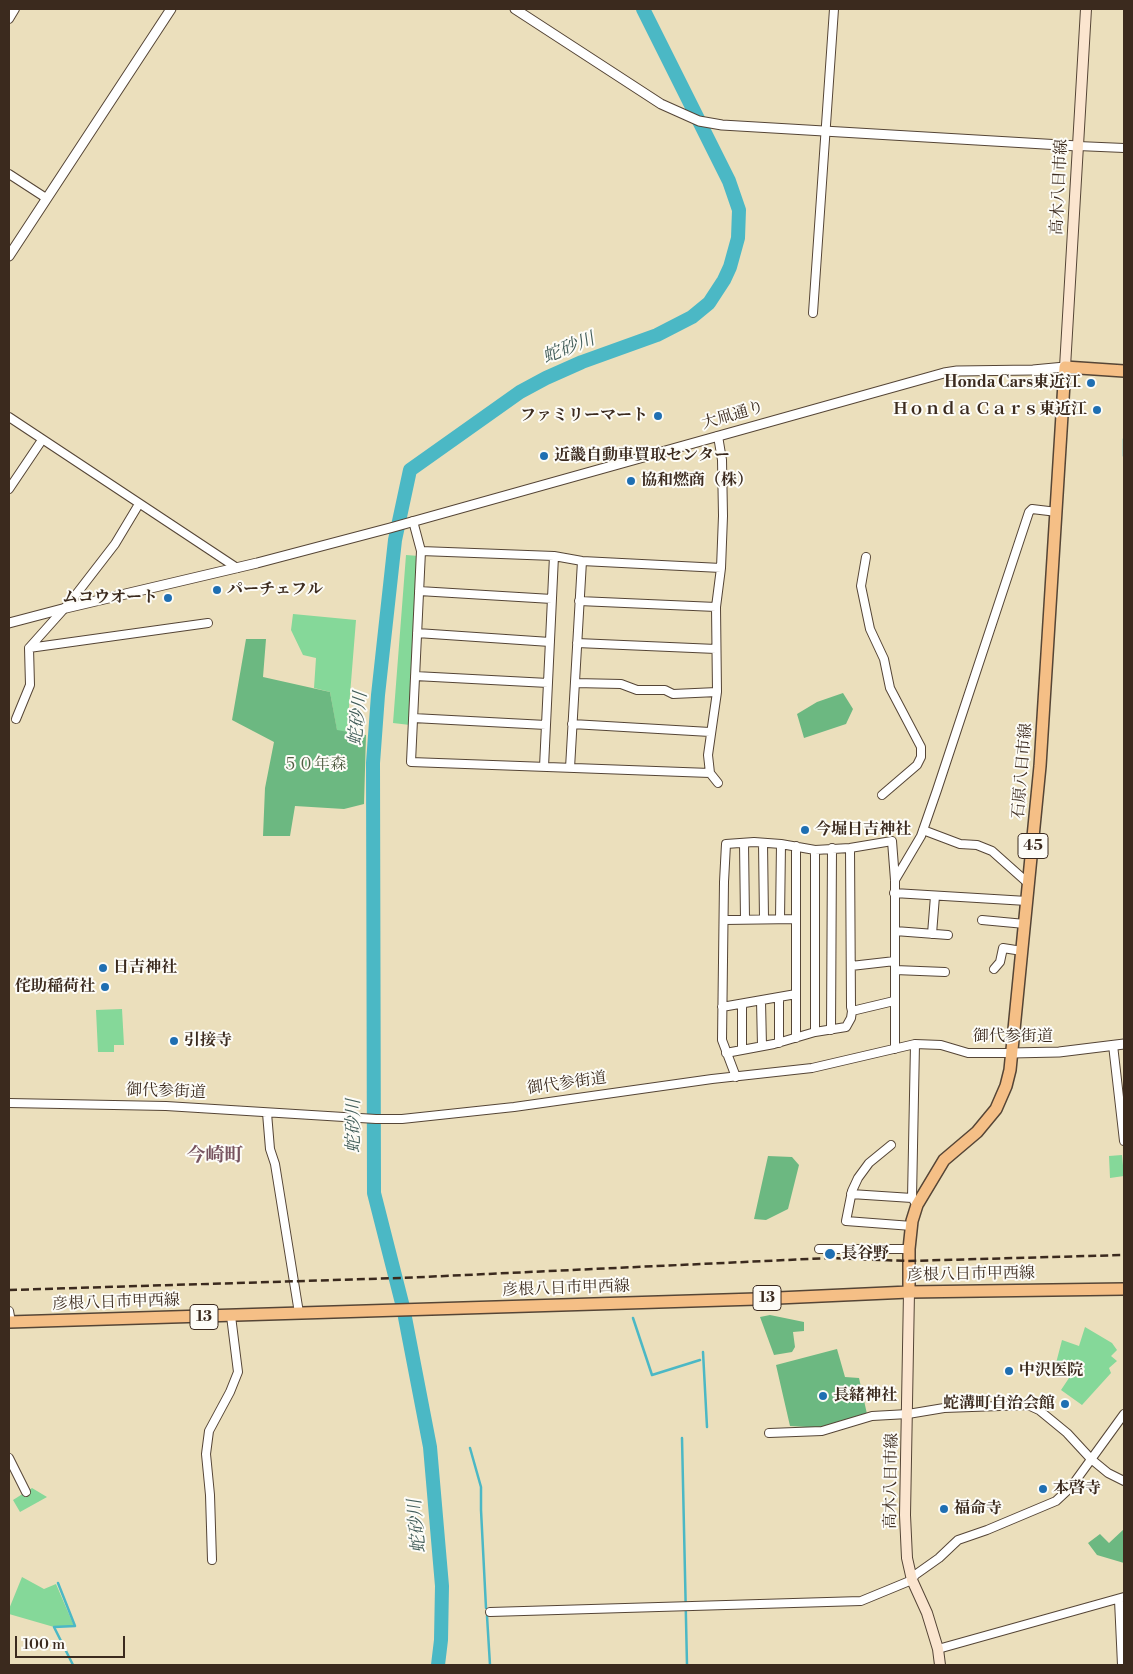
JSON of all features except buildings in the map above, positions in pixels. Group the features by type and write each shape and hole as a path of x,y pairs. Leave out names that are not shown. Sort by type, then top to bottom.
{"main road":[{"name":"高木八日市線","path":"1066,367 1086,9"},
{"path":"1066,367 1124,371"},
{"name":"石原八日市線","path":"909,1292 909,1249 914,1201 944,1160 976,1132 996,1109 1006,1086 1025,924 1040,766 1066,367"},
{"name":"彦根八日市甲西線","path":"10,1322 756,1299 909,1292 1124,1289"},
{"name":"高木八日市線","path":"909,1292 906,1558 912,1580 938,1649 940,1665"}],"street":[{"path":"9,19 15,9"},
{"path":"9,256 171,9"},
{"path":"515,9 661,104 699,121 722,125 1124,148"},
{"path":"813,313 834,9"},
{"path":"9,174 46,198"},
{"name":"大凧通り","path":"9,623 237,568 390,528 944,373 1066,367"},
{"path":"9,417 237,568"},
{"path":"718,436 722,470 723,516 721,568 716,608 717,692 708,755 710,773 718,784"},
{"path":"9,489 42,440"},
{"path":"16,720 30,685 29,648 66,608 115,544 139,504"},
{"path":"895,880 923,830 938,790 1029,512 1032,509 1057,512"},
{"path":"413,521 421,550 411,762 710,773"},
{"path":"421,550 554,556 582,561 721,568"},
{"path":"544,767 554,556"},
{"path":"866,557 861,586 870,629 884,659 890,688 921,747 921,757 917,765 882,795"},
{"path":"570,768 582,561"},
{"path":"419,591 552,599"},
{"path":"579,601 716,608"},
{"path":"29,648 208,623"},
{"path":"417,634 550,642"},
{"path":"577,642 716,649"},
{"path":"415,676 548,683"},
{"path":"575,683 621,684 637,690 665,690 673,694 717,692"},
{"path":"413,718 546,725"},
{"path":"572,724 710,732"},
{"path":"923,830 960,844 977,845 992,851 1029,884"},
{"path":"736,1078 722,1040 726,844 781,844 815,850 850,848 892,841 895,880 895,1049"},
{"path":"744,843 745,920"},
{"path":"763,843 764,919"},
{"path":"780,919 781,844"},
{"path":"796,846 796,1038"},
{"path":"831,1030 832,848"},
{"path":"726,1053 779,1043 815,1032 846,1027 851,1018 852,1011 850,848"},
{"path":"815,850 815,1032"},
{"path":"894,893 1027,901"},
{"path":"932,934 935,896"},
{"path":"724,920 796,919"},
{"path":"982,920 1025,924"},
{"path":"895,931 948,935"},
{"path":"994,968 1000,962 1003,948 1022,951"},
{"path":"851,966 895,961"},
{"path":"895,970 945,972"},
{"path":"722,1007 796,994"},
{"path":"779,997 779,1043"},
{"path":"760,1000 762,1046"},
{"path":"852,1011 894,1002"},
{"path":"742,1004 742,1049"},
{"path":"851,1194 914,1201 915,1044"},
{"name":"御代参街道","path":"9,1103 170,1106 373,1119 402,1119 514,1107 712,1079 736,1078 812,1068 915,1044 940,1045 968,1053 1011,1053 1059,1052 1124,1044"},
{"path":"1113,1045 1124,1141"},
{"path":"268,1113 270,1149 275,1164 299,1313"},
{"path":"891,1145 869,1163 858,1178 851,1194 846,1221 912,1226"},
{"path":"818,1249 909,1249"},
{"path":"9,1311 10,1322"},
{"path":"212,1560 210,1495 206,1454 209,1431 230,1392 238,1372 231,1316"},
{"path":"769,1433 822,1431 872,1416 908,1414 944,1408 1028,1405 1039,1410 1067,1433 1091,1460 1108,1473 1124,1481"},
{"path":"490,1612 861,1601 912,1580 958,1540 1056,1501 1071,1487 1124,1414"},
{"path":"9,1458 26,1492"},
{"path":"938,1649 1122,1599 1122,1665"}],"green space":[{"path":"406,555 419,556 410,725 393,723"},
{"path":"293,614 356,620 347,732 337,731 330,692 314,688 316,658 303,655 291,630"},
{"name":"５０年森","path":"246,639 266,639 263,677 330,692 337,730 366,735 364,804 344,809 295,806 290,836 263,836 265,788 274,742 232,720"},
{"path":"843,693 853,709 846,724 804,738 797,714 817,702"},
{"path":"122,1009 124,1045 114,1045 114,1052 98,1052 96,1010"},
{"path":"1122,1155 1124,1176 1110,1178 1109,1156"},
{"path":"768,1156 792,1157 799,1165 788,1209 766,1220 754,1219"},
{"path":"770,1315 804,1322 804,1331 793,1332 795,1347 792,1352 774,1355 760,1317"},
{"path":"1085,1327 1112,1343 1117,1350 1111,1356 1117,1361 1109,1368 1111,1373 1082,1405 1061,1390 1069,1378 1072,1369 1060,1366 1058,1369 1055,1367 1062,1340 1079,1346"},
{"name":"長緒神社","path":"837,1349 845,1377 859,1378 867,1414 823,1428 790,1426 776,1365"},
{"path":"32,1488 47,1497 20,1512 13,1500"},
{"path":"1124,1529 1124,1563 1097,1555 1088,1543 1100,1534 1109,1543"},
{"path":"22,1577 44,1589 56,1584 74,1626 54,1627 9,1614 9,1609"}],"waterway":[{"name":"蛇砂川","path":"438,1665 441,1640 442,1586 430,1447 403,1307 374,1193 373,763 378,695 395,540 410,470 520,392 582,362 657,335 692,317 709,303 724,280 730,267 738,238 739,210 729,181 643,9"},
{"path":"1124,439 1124,456"},
{"path":"633,1318 652,1375 700,1360"},
{"path":"703,1352 707,1427"},
{"path":"682,1438 687,1665"},
{"path":"470,1448 481,1487 486,1608"},
{"path":"58,1583 75,1626 54,1627 73,1665"},
{"path":"487,1616 490,1665"}],"railway":[{"path":"9,1290 401,1278 829,1258 908,1261 1124,1255"}],"place":[{"name":"Honda Cars東近江","path":"1091,383"},
{"name":"Ｈｏｎｄａ Ｃａｒｓ東近江","path":"1097,410"},
{"name":"ファミリーマート","path":"658,416"},
{"name":"近畿自動車買取センター","path":"544,456"},
{"name":"協和燃商（株）","path":"631,481"},
{"name":"パーチェフル","path":"217,590"},
{"name":"ムコウオート","path":"168,598"},
{"name":"今堀日吉神社","path":"805,830"},
{"name":"日吉神社","path":"103,968"},
{"name":"侘助稲荷社","path":"105,987"},
{"name":"引接寺","path":"174,1041"},
{"name":"長谷野","path":"830,1254"},
{"name":"中沢医院","path":"1009,1371"},
{"name":"長緒神社","path":"823,1396"},
{"name":"蛇溝町自治会館","path":"1065,1404"},
{"name":"本啓寺","path":"1043,1489"},
{"name":"福命寺","path":"944,1509"}],"district":[{"name":"今崎町","path":"215,1156"}]}
